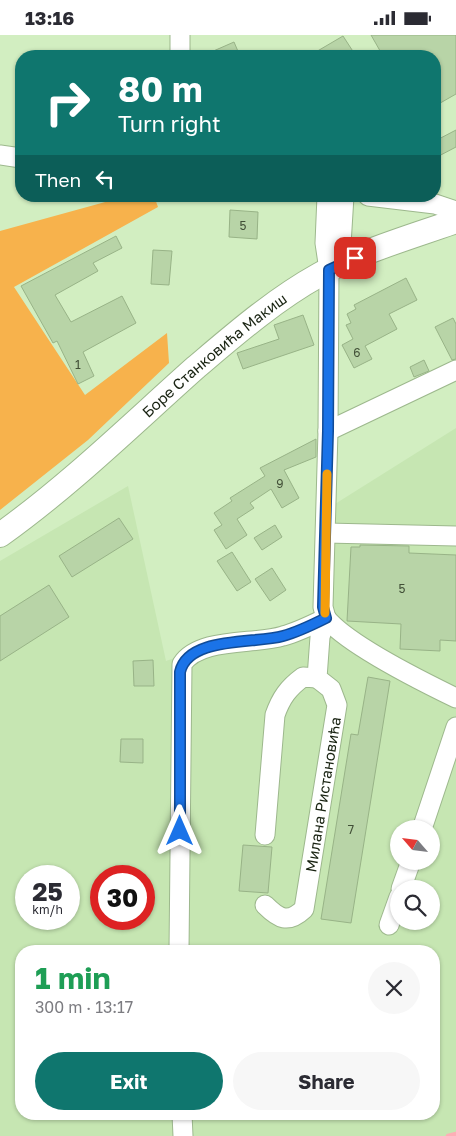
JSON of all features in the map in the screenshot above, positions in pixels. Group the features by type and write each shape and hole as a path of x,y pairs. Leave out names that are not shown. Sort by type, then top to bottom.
{"main road":[{"name":"Боре Станковића Макиш","path":"0,535 50,498 226,341 281,299 329,270 456,221"}],"street":[{"path":"180,35 180,50"},
{"path":"0,155 15,156"},
{"path":"328,202 325,243 329,270 328,431 323,607 326,618 338,629 377,655 456,698"},
{"path":"329,270 341,245 344,202"},
{"path":"418,202 435,204 456,211"},
{"path":"328,431 456,370"},
{"path":"326,533 456,536"},
{"path":"265,835 275,715 280,699 292,685 303,677 318,678 320,637 326,618"},
{"path":"179,945 182,664 187,657 202,648 282,637 326,618"},
{"name":"Милана Ристановића","path":"265,905 275,915 285,918 296,917 304,909 337,705 331,689 318,678"},
{"path":"425,820 456,727"},
{"path":"182,1120 183,1136"}],"shaded area":[{"path":"105,202 156,202 158,207 14,287 85,395 167,333 169,363 88,440 0,510 0,231"},
{"path":"456,428 456,1136 0,1136 0,561 128,486 166,661 202,648 326,618 327,509"}],"building":[{"path":"371,35 456,35 456,94 441,103 441,50 380,50"},
{"path":"343,36 352,50 319,50"},
{"path":"234,42 237,50 216,50"},
{"path":"456,130 456,147 441,155 441,138"},
{"path":"230,210 258,212 257,239 229,237"},
{"path":"116,236 122,248 93,263 98,271 55,295 71,322 122,296 136,323 83,352 94,376 78,384 57,341 53,343 21,286"},
{"path":"153,250 172,251 169,285 151,284"},
{"path":"406,278 417,300 389,314 397,329 365,346 372,359 354,368 342,345 353,339 346,325 351,323 347,314 356,309 354,305"},
{"path":"303,315 314,345 243,369 237,353 279,339 274,325"},
{"path":"453,318 456,324 456,359 452,360 435,327"},
{"path":"424,360 429,371 414,377 410,367"},
{"path":"316,439 316,457 284,470 299,498 282,508 271,489 250,503 254,508 237,519 247,535 226,549 214,530 222,525 214,513 232,501 230,498 265,476 260,468"},
{"path":"119,518 133,539 72,577 59,556"},
{"path":"275,525 282,537 262,550 254,538"},
{"path":"360,545 409,546 409,553 456,555 456,641 440,640 440,651 400,649 401,624 347,621 351,547 360,547"},
{"path":"232,552 251,582 237,591 217,561"},
{"path":"272,568 286,590 270,601 255,579"},
{"path":"49,585 69,617 0,661 0,616"},
{"path":"153,660 154,686 134,686 133,661"},
{"path":"368,677 390,681 351,923 321,919 351,734 358,735"},
{"path":"121,739 143,739 143,763 120,762"},
{"path":"243,845 272,847 268,893 239,891"}],"waterway":[{"path":"448,1136 456,1134"}],"slow traffic":[{"path":"325,613 323,607 327,474"}],"route":[{"path":"180,831 180,672 182,664 193,652 202,648 282,637 326,618 323,607 327,509 329,270 355,258"}]}
